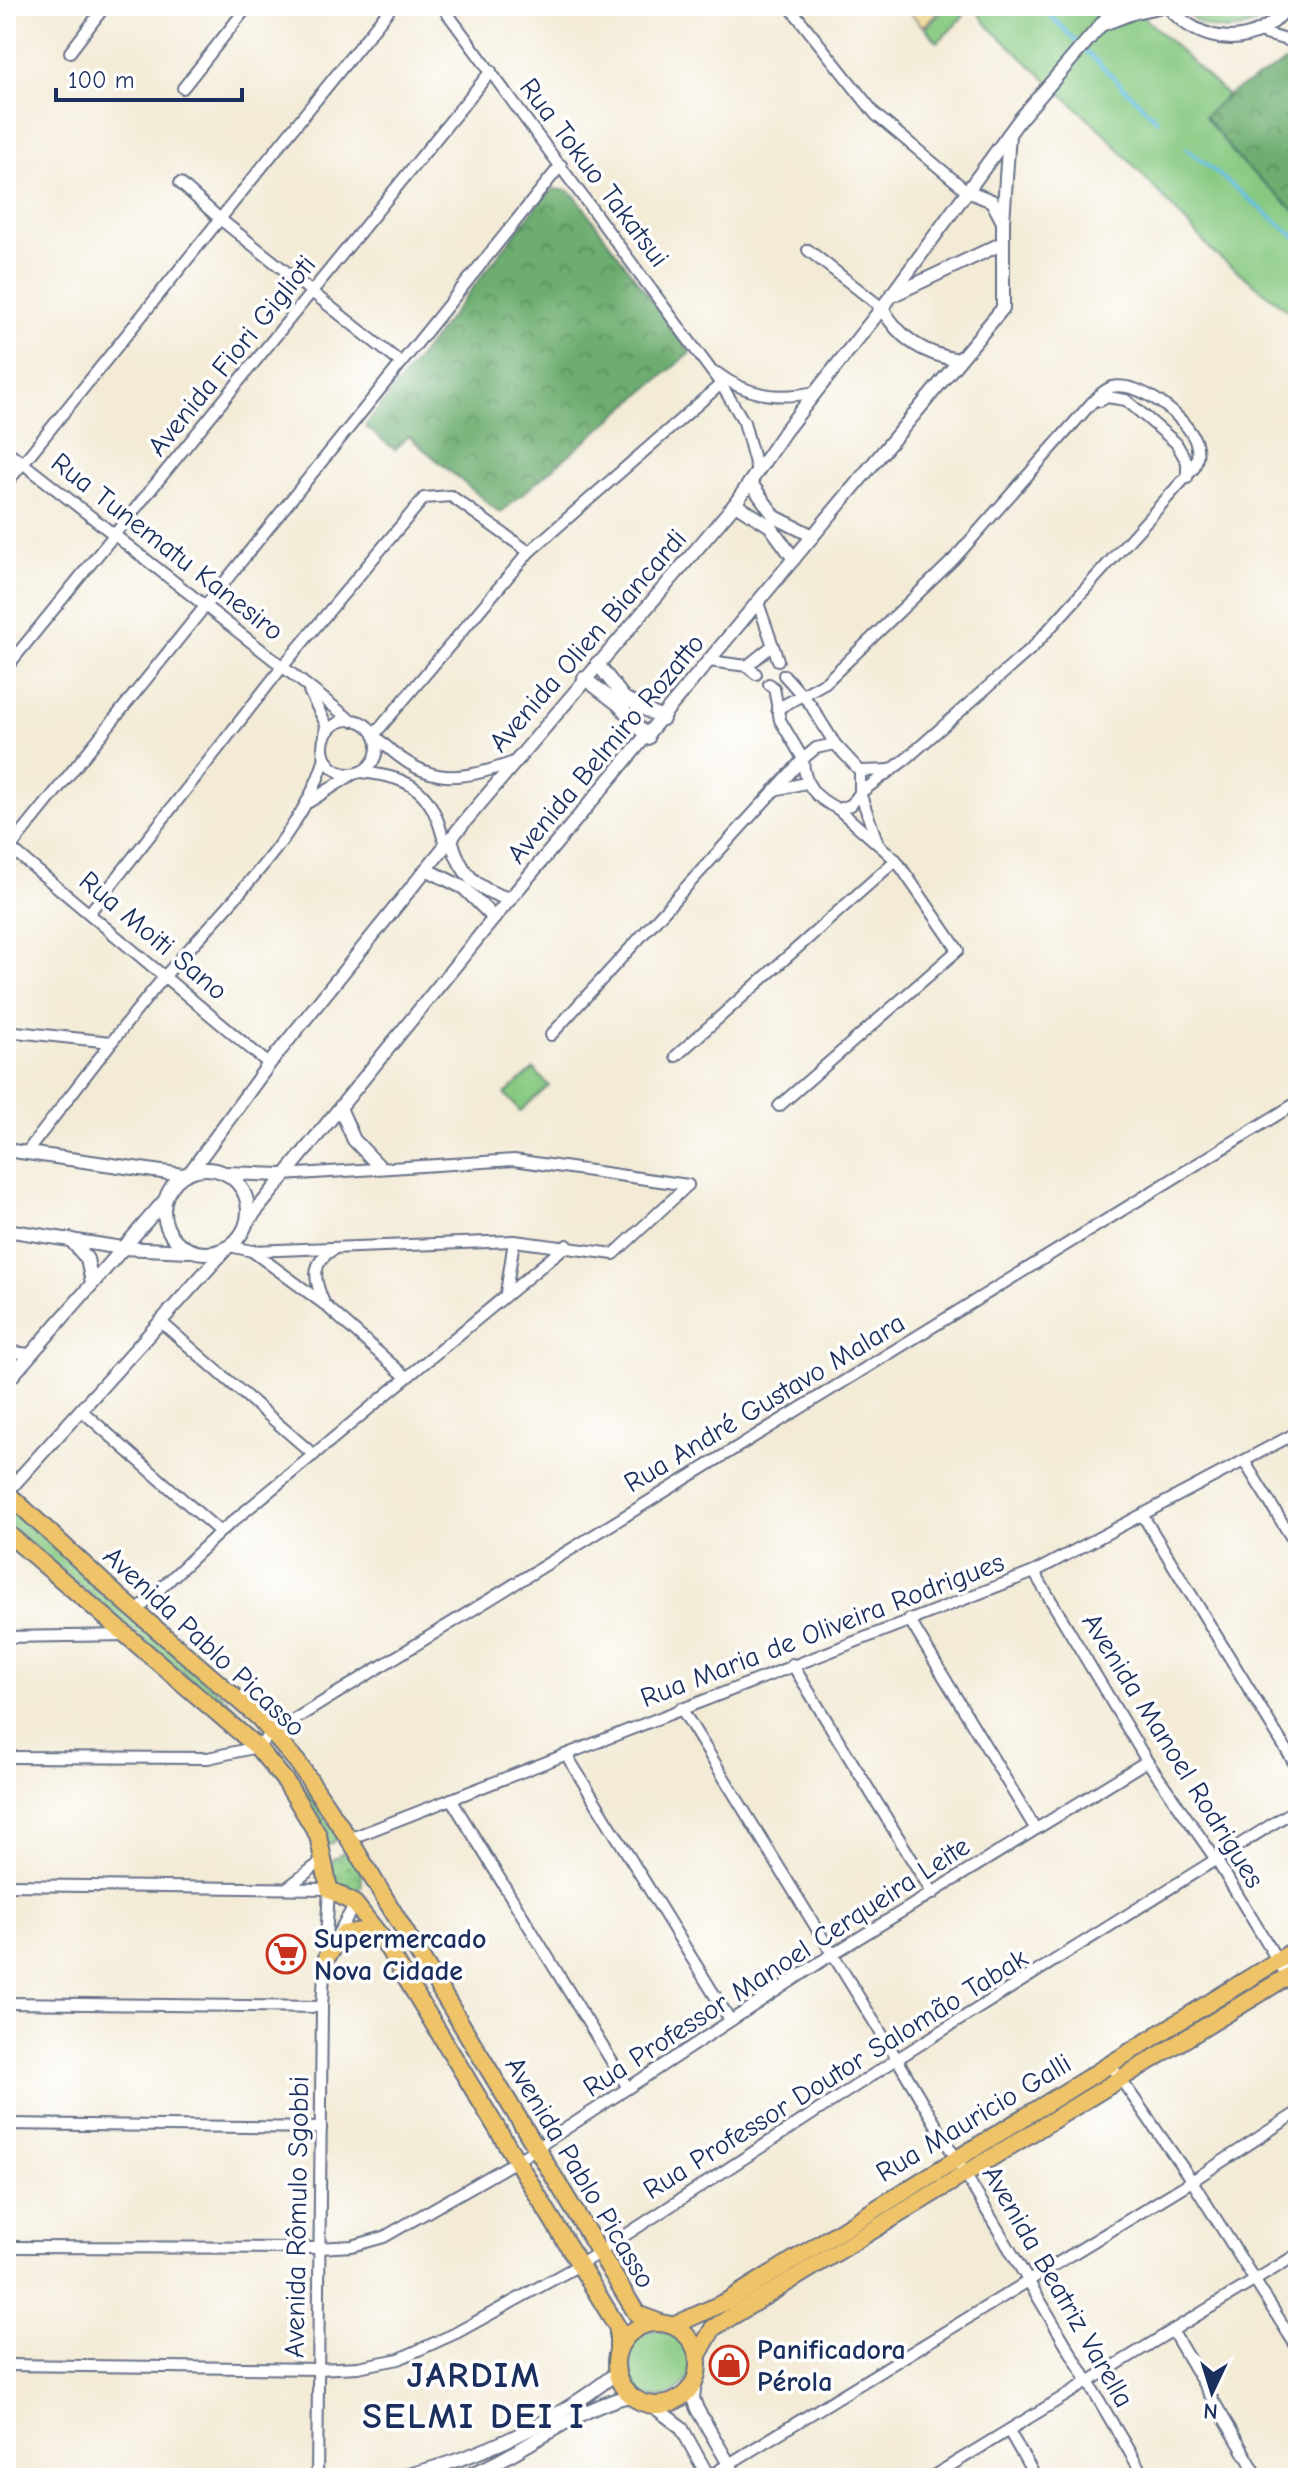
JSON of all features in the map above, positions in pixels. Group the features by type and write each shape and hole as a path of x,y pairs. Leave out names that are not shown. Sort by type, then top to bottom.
{"main road":[{"name":"Avenida Pablo Picasso","path":"6,1492 274,1732 349,1839 637,2314 667,2324"},
{"name":"Avenida Pablo Picasso","path":"6,1532 257,1747 286,1782 318,1835 329,1889"},
{"path":"322,1861 349,1839"},
{"path":"329,1889 355,1904 369,1888 371,1878"},
{"name":"Avenida Pablo Picasso","path":"355,1904 381,1937 581,2264 618,2328 618,2348"},
{"path":"327,1957 343,1934 368,1930 381,1937"},
{"name":"Rua Mauricio Galli","path":"698,2355 713,2328 966,2175 1298,1948"},
{"name":"Rua Mauricio Galli","path":"667,2324 727,2301 955,2157 1293,1973"},
{"path":"667,2324 693,2343 698,2355 695,2381 678,2400 653,2406 629,2396 616,2373 618,2348 635,2328 667,2324"}],"street":[{"path":"70,52 105,6"},
{"path":"183,88 248,6"},
{"path":"6,484 392,6"},
{"name":"Rua Tokuo Takatsui","path":"442,6 721,384 744,422 754,476"},
{"path":"789,6 876,115 967,191 992,201 1003,222"},
{"name":"Avenida Olien Biancardi","path":"187,1173 269,1064 448,842 584,678 735,504 1009,133 1117,6"},
{"path":"1096,29 1135,12 1165,6 1192,30 1208,37 1229,39 1258,32 1297,42"},
{"path":"1258,32 1287,6"},
{"name":"Avenida Fiori Giglioti","path":"6,668 491,71"},
{"path":"890,296 1003,243 1009,133"},
{"path":"7,849 561,165"},
{"path":"180,183 220,219 401,363"},
{"name":"Avenida Belmiro Rozatto","path":"247,1222 494,918 648,738 1003,308 1003,243"},
{"path":"808,250 882,308 892,325 921,349 959,360"},
{"name":"Rua Tokuo Takatsui","path":"709,367 741,388 759,394 777,397 815,392"},
{"path":"308,803 373,760 376,752 374,735 529,552 721,384"},
{"path":"777,709 826,682 953,560 1088,407 1110,388 1129,386 1142,389 1192,433 1198,455 1186,478 1033,647 892,770 860,793 851,805 838,809"},
{"path":"1088,407 1107,397 1126,400 1182,449 1186,478"},
{"name":"Rua Tunematu Kanesiro","path":"6,450 352,721"},
{"path":"754,476 775,517 793,529 813,536"},
{"path":"90,912 283,666 424,498 451,496 529,552"},
{"path":"735,504 770,526 794,559"},
{"path":"758,603 778,660"},
{"path":"709,661 752,670 772,646"},
{"path":"597,663 624,698 663,719"},
{"path":"784,675 835,744 860,771 860,793 877,841"},
{"path":"584,678 619,705 648,738"},
{"name":"Rua Tunematu Kanesiro","path":"301,679 316,701 326,724 324,740"},
{"path":"769,684 774,688 777,709 789,738 803,759 806,783 824,802 838,809 896,860 958,950 779,1106"},
{"path":"26,1153 111,1042 238,894 308,803 325,757 324,740 335,725 352,721 369,728 401,762 436,776 474,776 514,762"},
{"path":"551,1035 803,759 816,748 835,744"},
{"path":"325,757 336,770 392,775 419,790 438,814 457,861 470,880 488,893 510,899"},
{"path":"860,771 892,770"},
{"path":"772,791 806,783"},
{"name":"Rua Moiti Sano","path":"7,849 90,912 269,1064"},
{"path":"676,1056 896,860"},
{"path":"426,869 464,888 494,918"},
{"path":"6,1031 111,1042"},
{"name":"Rua André Gustavo Malara","path":"257,1747 274,1732 1298,1102"},
{"path":"340,1108 354,1140 379,1166"},
{"path":"6,1150 187,1173 209,1169 226,1173 283,1175 379,1166 514,1160 688,1185 614,1254 567,1245 514,1241 252,1251 228,1248 215,1252 122,1248 6,1230"},
{"path":"6,1383 165,1200 172,1186 187,1173"},
{"path":"6,1492 228,1248 247,1222 248,1203 241,1186 226,1173"},
{"path":"165,1200 165,1221 175,1240 194,1251"},
{"path":"70,1239 87,1259 92,1282"},
{"path":"506,1293 514,1241"},
{"path":"137,1611 220,1532 567,1245"},
{"path":"324,1304 314,1276 321,1256 337,1248"},
{"path":"252,1251 324,1304 406,1377"},
{"path":"161,1322 314,1455"},
{"path":"6,1351 29,1354"},
{"path":"81,1410 220,1532"},
{"name":"Rua Maria de Oliveira Rodrigues","path":"349,1839 359,1832 567,1756 792,1664 1034,1572 1298,1432"},
{"path":"1244,1461 1298,1548"},
{"path":"1143,1516 1298,1769"},
{"name":"Avenida Manoel Rodrigues","path":"1034,1572 1147,1761 1217,1861 1278,1960 1293,1973 1298,1994"},
{"path":"909,1619 1035,1828"},
{"path":"6,1637 128,1635"},
{"path":"792,1664 933,1894"},
{"name":"Avenida Beatriz Varella","path":"681,1708 897,2059 1145,2478"},
{"path":"6,1757 208,1758 257,1747"},
{"path":"567,1756 730,2020"},
{"name":"Rua Professor Manoel Cerqueira Leite","path":"6,2247 319,2248 352,2246 384,2237 518,2160 831,1955 1147,1761"},
{"path":"451,1799 628,2088"},
{"name":"Rua Professor Doutor Salomão Tabak","path":"6,2365 318,2369 358,2367 399,2359 456,2333 581,2264 897,2059 1298,1808"},
{"path":"286,1888 322,1861"},
{"path":"6,1885 329,1889"},
{"name":"Avenida Rômulo Sgobbi","path":"317,2478 322,2007 329,1889"},
{"name":"Avenida Rômulo Sgobbi","path":"327,1957 355,1904"},
{"path":"6,2003 322,2007"},
{"path":"1115,2071 1192,2181 1298,2349"},
{"path":"653,2406 681,2427 708,2478 1192,2181 1298,2112"},
{"path":"6,2124 321,2128"},
{"path":"930,2478 1298,2254"},
{"path":"1173,2332 1259,2478"},
{"path":"396,2478 449,2465 511,2439 616,2373"},
{"path":"695,2381 697,2409 737,2478"},
{"path":"461,2478 510,2455 605,2401 629,2396"},
{"path":"1009,2431 1036,2478"}],"green space":[{"path":"948,6 954,6 964,16 938,42 925,28"},
{"path":"973,6 1142,6 1146,19 1227,95 1205,117 1239,160 1298,214 1298,318 1214,253 1102,131 988,26"},
{"path":"1181,6 1278,6 1256,23 1229,30 1203,24"},
{"path":"1296,56 1298,214 1239,160 1205,116 1227,95"},
{"path":"554,189 569,191 576,197 690,353 500,513 408,436 395,450 365,426 543,198"},
{"path":"534,1069 549,1086 520,1111 505,1094"},
{"path":"6,1502 257,1727 250,1730 6,1523"},
{"path":"288,1764 339,1838 328,1845 283,1767"},
{"path":"343,1853 358,1866 361,1877 361,1887 352,1893 342,1889 333,1876 333,1859"},
{"path":"658,2331 671,2334 681,2341 688,2351 691,2364 688,2377 681,2387 671,2394 658,2397 645,2394 635,2387 628,2377 625,2364 628,2351 635,2341 645,2334"}],"sand":[{"path":"904,6 944,6 923,27"}],"waterway":[{"path":"1040,6 1157,120"},
{"path":"1186,148 1298,239"}],"place":[{"name":"Supermercado Nova Cidade","path":"286,1954"},
{"name":"Panificadora Pérola","path":"729,2365"}],"district":[{"name":"JARDIM SELMI DEI I","path":"474,2394"}]}
